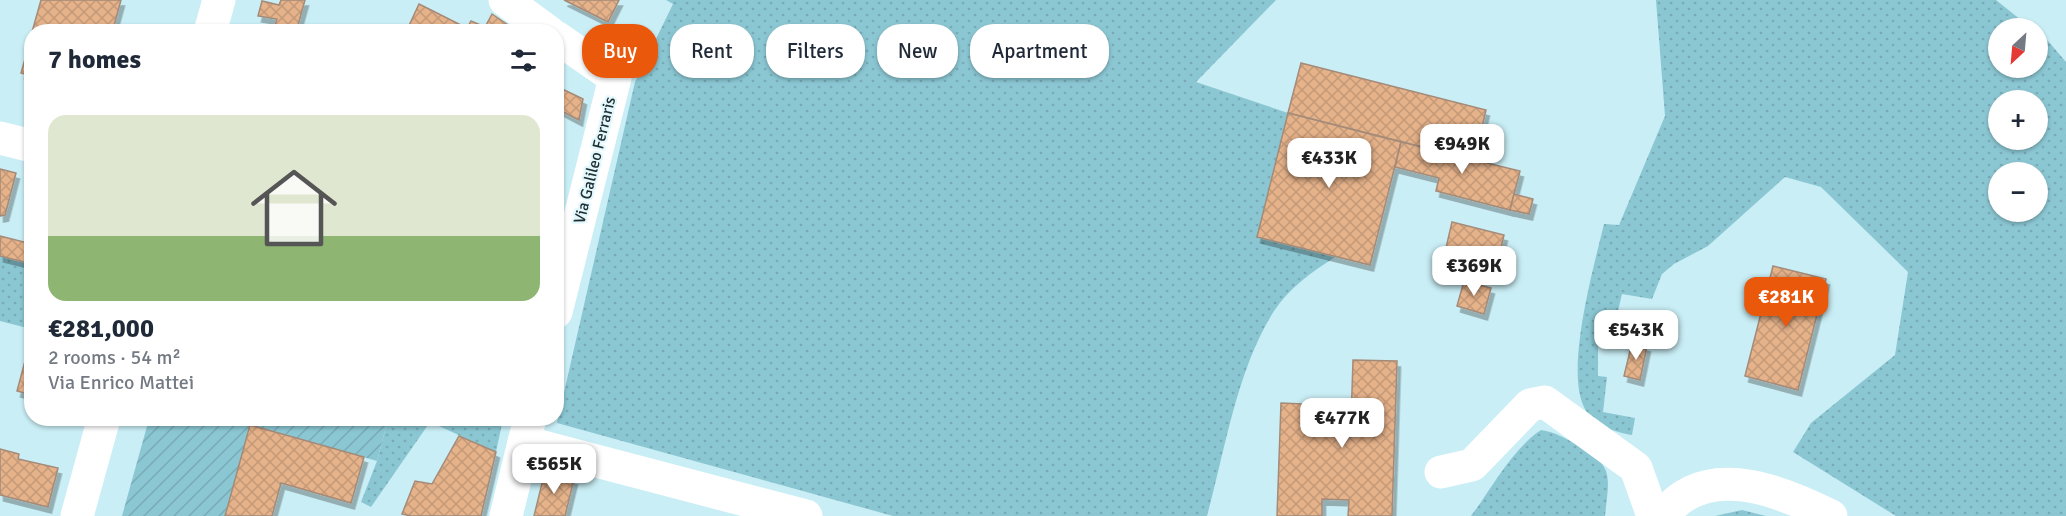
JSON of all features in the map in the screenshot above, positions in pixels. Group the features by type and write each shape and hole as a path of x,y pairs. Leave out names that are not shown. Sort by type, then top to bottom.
{"street":[{"path":"212,24 219,0"},
{"path":"505,0 538,24"},
{"name":"Via Galileo Ferraris","path":"564,43 615,78 564,280"},
{"path":"0,138 24,144"},
{"path":"1441,472 1472,465 1530,405 1545,402 1636,468 1653,516"},
{"path":"77,516 102,426"},
{"path":"506,516 527,430 806,516"},
{"path":"1663,516 1669,507 1689,494 1713,486 1738,484 1790,496 1831,516"}],"shaded area":[{"path":"666,0 1276,0 1196,82 1288,113 1258,236 1335,257 1287,295 1274,311 1261,334 1250,358 1233,410 1207,516 893,516 564,425 564,392 635,82 637,78 658,78 658,35 673,4"},
{"path":"1656,0 1996,0 2018,18 1988,18 1988,78 2048,78 2048,41 2066,62 2066,516 1896,516 1793,452 1811,423 1895,355 1908,272 1821,187 1785,177 1708,246 1674,264 1662,274 1652,299 1622,294 1612,336 1598,337 1598,376 1607,377 1603,412 1635,418 1632,435 1599,424 1585,409 1579,392 1579,345 1604,224 1619,225 1665,116"},
{"path":"0,256 24,262 24,327 0,321"},
{"path":"147,426 251,426 225,516 122,516"},
{"path":"254,426 386,426 377,461"},
{"path":"386,426 427,426 371,507 361,502 377,461"},
{"path":"439,426 502,426 496,452"},
{"path":"1541,430 1573,442 1589,452 1604,466 1608,481 1605,516 1471,516 1512,458"},
{"path":"1742,510 1766,516 1715,516"}],"building":[{"path":"41,0 121,0 114,24 34,24"},
{"path":"281,0 305,0 298,24 275,24 277,19 258,16 262,1 279,5"},
{"path":"564,0 619,0 608,22"},
{"path":"419,4 459,24 410,24"},
{"path":"492,14 507,24 487,24"},
{"path":"1301,63 1486,110 1474,160 1288,113"},
{"path":"564,90 583,99 579,120 564,112"},
{"path":"1288,113 1401,142 1370,265 1257,237"},
{"path":"1401,142 1520,171 1510,210 1436,191 1439,178 1395,167"},
{"path":"0,169 16,173 5,215 0,216"},
{"path":"1514,194 1533,199 1529,214 1510,210"},
{"path":"1452,222 1504,235 1498,261 1446,248"},
{"path":"0,236 24,242 24,262 0,256"},
{"path":"1773,266 1826,279 1798,390 1745,376"},
{"path":"1464,281 1491,288 1484,314 1457,306"},
{"path":"1632,343 1647,346 1640,380 1624,376"},
{"path":"1353,360 1397,361 1392,516 1348,516 1349,500 1322,499 1322,516 1277,516 1281,403 1327,405 1327,421 1351,422"},
{"path":"24,365 24,393 17,391"},
{"path":"250,426 364,457 351,503 281,483 272,516 225,516"},
{"path":"459,436 496,452 481,516 402,514 415,481 432,484"},
{"path":"0,449 19,454 18,459 58,468 48,507 0,495"},
{"path":"545,471 574,479 565,516 534,516"}]}
